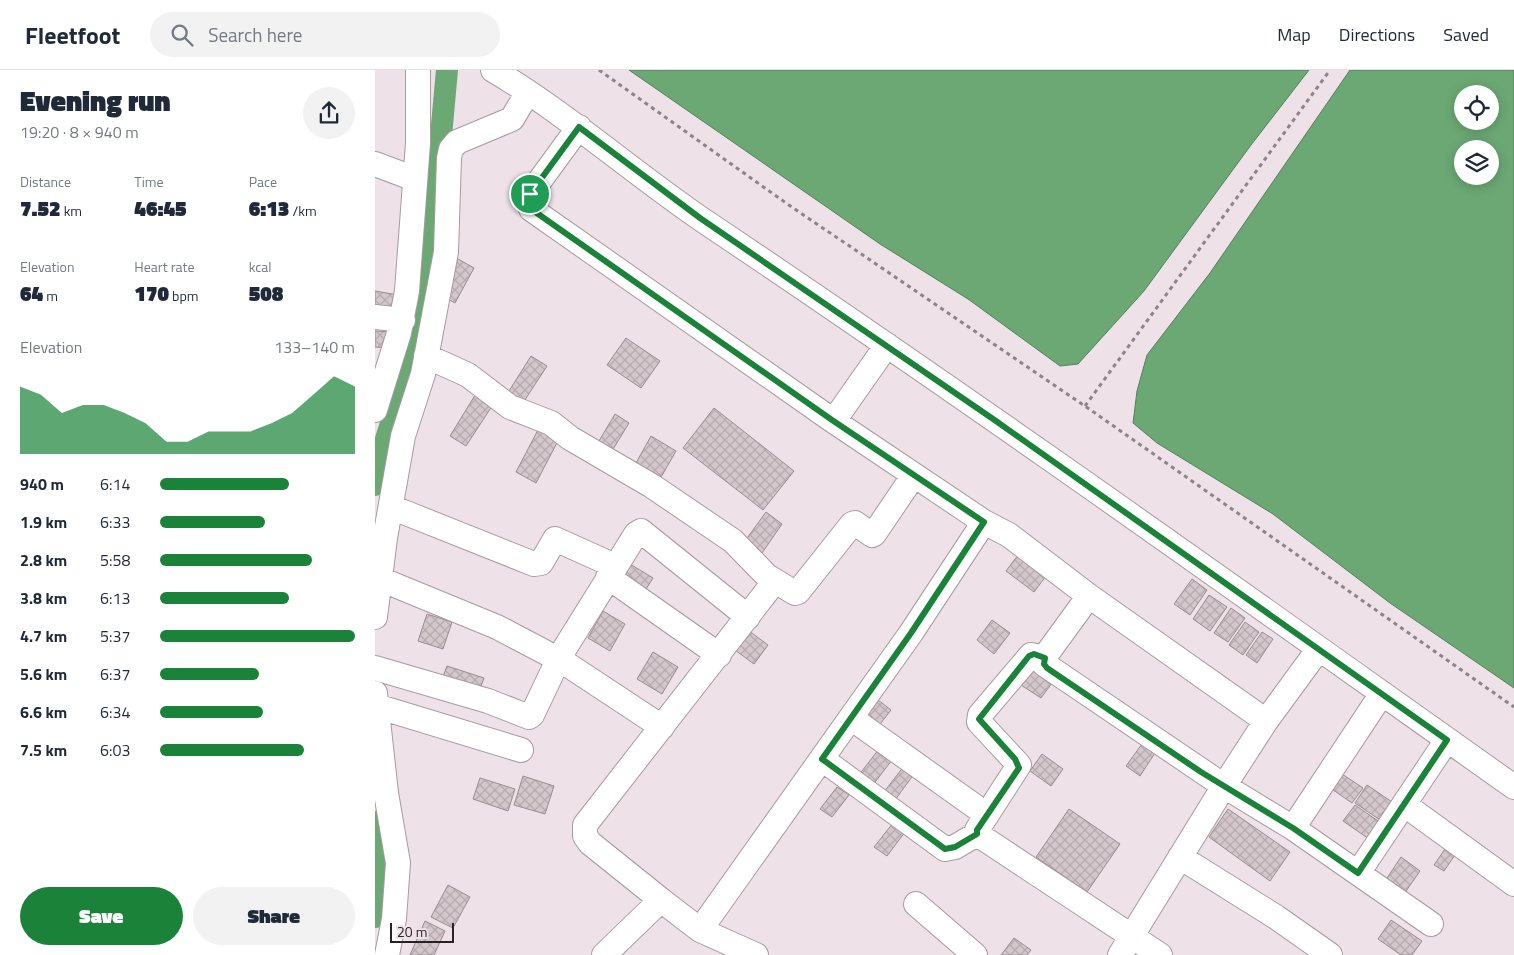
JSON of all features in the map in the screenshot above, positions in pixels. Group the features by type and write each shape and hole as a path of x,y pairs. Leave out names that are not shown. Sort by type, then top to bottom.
{"street":[{"path":"375,410 403,320 407,290 415,179 418,70"},
{"path":"493,70 579,127 700,218 887,345 1109,500 1381,695 1514,787"},
{"path":"375,617 403,436 426,356 446,252 449,158 451,149 457,142 511,119 528,92"},
{"path":"579,127 530,194 528,202 531,209 914,475 984,522 1009,535 1089,596 1266,721"},
{"path":"375,164 415,179"},
{"path":"375,317 403,320"},
{"path":"841,412 887,345"},
{"path":"426,356 468,375 510,407 551,423 570,438 676,501 733,541 775,581 798,592 852,524 855,523 872,535 874,534 914,475"},
{"path":"391,506 534,564 541,563 555,539 611,572 719,655"},
{"path":"700,930 851,718 984,522"},
{"path":"375,668 488,701 529,717 533,716 560,658 611,572 636,534 644,532 748,617"},
{"path":"380,579 497,628 554,658 560,658 662,727"},
{"path":"756,955 700,930 590,844 585,836 585,825 775,581"},
{"path":"1089,596 1045,658 1044,664 1047,668 1224,786 1293,828 1431,924"},
{"path":"1126,946 1266,721 1318,650"},
{"path":"822,759 945,849 955,847 982,825 1019,765 979,722 980,716 1031,655 1045,658"},
{"path":"1293,828 1381,695"},
{"path":"387,955 394,919 398,863 386,793 376,699 521,750"},
{"path":"851,718 1126,946 1159,955"},
{"path":"1358,873 1447,740"},
{"path":"1405,805 1514,884"},
{"path":"1180,857 1276,917 1330,955"},
{"path":"604,955 661,900"},
{"path":"916,904 975,955"}],"path":[{"path":"599,70 786,203 1085,406 1514,707"},
{"path":"1085,406 1330,70"}],"shaded area":[{"path":"629,70 1309,70 1251,145 1144,291 1078,364 1060,366 968,299 880,244"},
{"path":"1350,70 1514,70 1514,688 1390,603 1273,514 1157,443 1133,423 1137,391 1147,355 1210,273"}],"building":[{"path":"458,259 474,268 455,303 439,294"},
{"path":"375,291 398,295 395,315 375,312"},
{"path":"375,331 391,332 389,348 375,347"},
{"path":"626,338 660,361 641,388 607,365"},
{"path":"531,356 547,366 519,409 504,399"},
{"path":"477,392 494,403 466,446 450,436"},
{"path":"714,408 794,471 763,510 683,448"},
{"path":"615,414 629,423 607,459 593,451"},
{"path":"540,426 560,437 536,483 516,472"},
{"path":"651,436 676,451 656,486 631,472"},
{"path":"766,512 782,524 762,553 745,541"},
{"path":"1018,555 1046,576 1034,592 1006,571"},
{"path":"630,564 653,578 641,597 618,582"},
{"path":"1192,579 1207,590 1190,615 1174,604"},
{"path":"1209,595 1227,607 1210,631 1193,619"},
{"path":"1231,608 1245,618 1228,642 1214,633"},
{"path":"603,611 625,624 610,651 588,638"},
{"path":"427,614 452,622 443,649 418,641"},
{"path":"992,620 1010,633 994,654 977,640"},
{"path":"1245,622 1259,632 1243,655 1229,645"},
{"path":"745,628 768,645 754,664 731,647"},
{"path":"1262,632 1273,639 1257,663 1246,655"},
{"path":"653,652 678,667 662,694 637,679"},
{"path":"447,666 484,678 478,694 441,682"},
{"path":"1032,670 1052,683 1041,698 1021,685"},
{"path":"873,696 891,710 877,728 859,714"},
{"path":"1142,744 1155,753 1140,776 1126,766"},
{"path":"879,749 892,760 869,790 855,780"},
{"path":"1042,754 1063,769 1051,786 1030,771"},
{"path":"904,766 914,774 895,800 884,792"},
{"path":"1339,772 1363,788 1352,803 1329,787"},
{"path":"523,776 554,786 545,814 514,805"},
{"path":"480,778 515,789 508,811 473,799"},
{"path":"1367,785 1395,804 1383,822 1355,803"},
{"path":"837,787 849,795 832,817 820,809"},
{"path":"1355,805 1381,823 1369,839 1343,821"},
{"path":"1069,809 1120,844 1087,892 1036,857"},
{"path":"1228,809 1290,852 1270,881 1209,837"},
{"path":"893,823 905,832 887,856 874,847"},
{"path":"1447,846 1457,852 1444,871 1434,865"},
{"path":"1401,857 1420,871 1404,894 1385,881"},
{"path":"448,885 470,897 453,928 431,917"},
{"path":"1391,920 1422,941 1412,955 1401,955 1378,939"},
{"path":"425,921 445,931 434,955 410,955"},
{"path":"1014,938 1031,950 1027,955 1001,955"}],"waterway":[{"path":"375,485 385,442 414,351 430,257 447,70"},
{"path":"375,822 383,887 375,917"}],"route":[{"path":"579,127 700,218 996,421 1447,740 1358,873 1293,828 1201,772 1047,668 1044,664 1045,658 1034,654 1029,656 979,719 979,722 1015,759 1019,768 977,830 977,834 955,847 945,849 822,759 911,633 984,522 832,420 540,216 531,209 528,202 530,194 579,127"}]}
